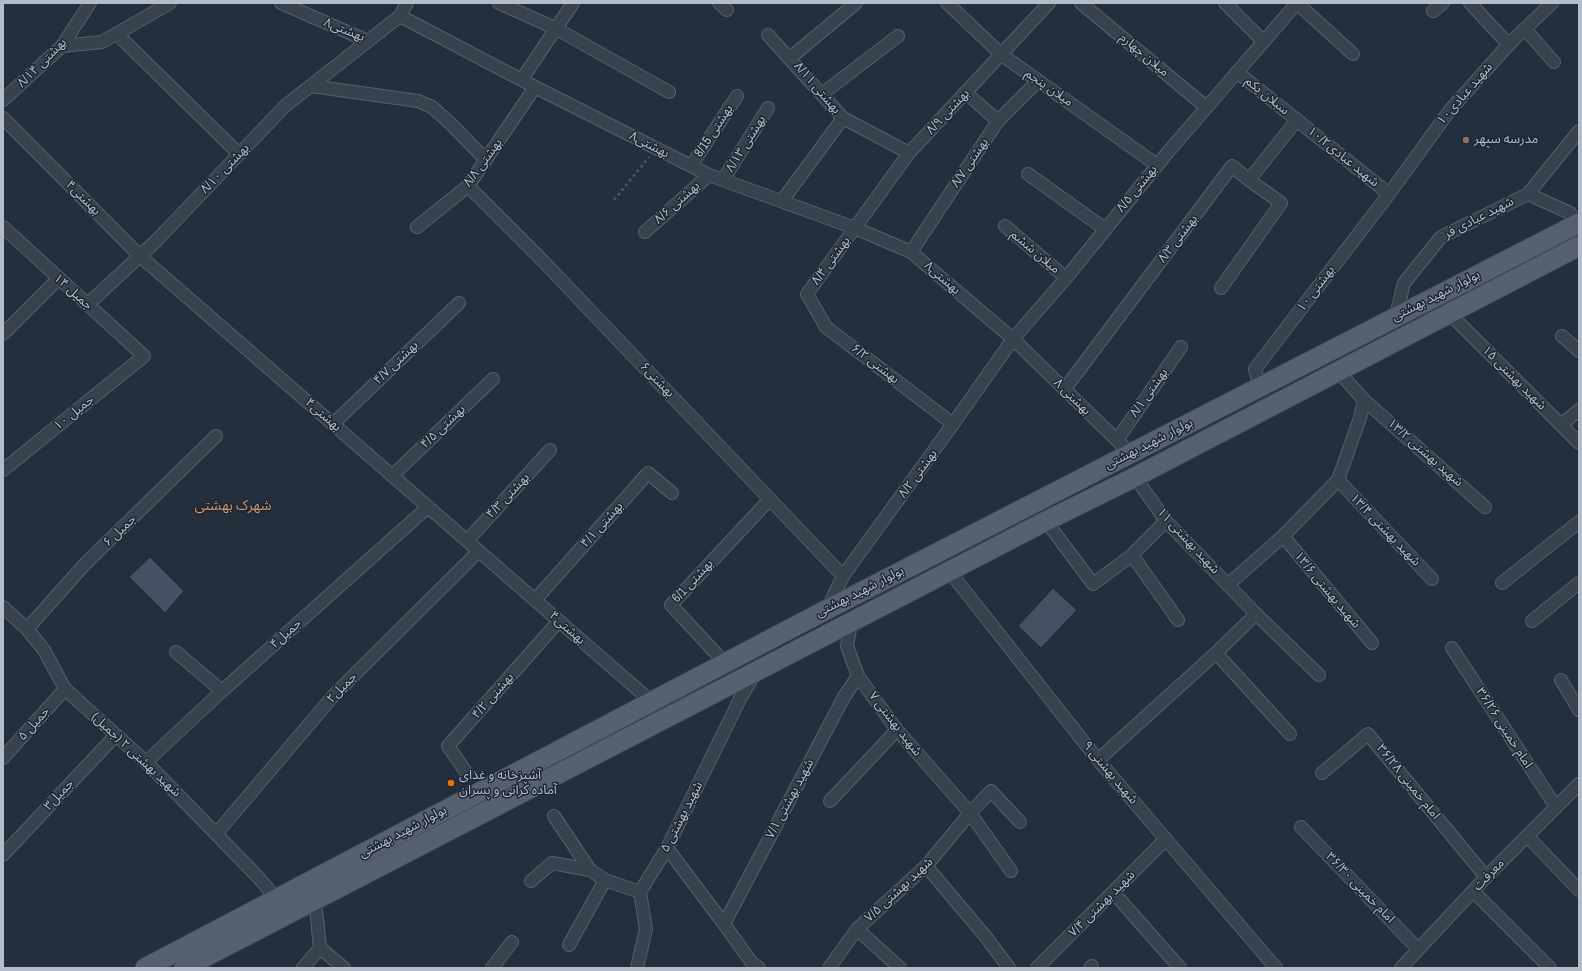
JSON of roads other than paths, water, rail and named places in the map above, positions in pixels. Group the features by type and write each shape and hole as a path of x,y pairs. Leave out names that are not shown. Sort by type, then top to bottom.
{"main road":[{"name":"بولوار شهید بهشتی","path":"145,968 826,610 1396,316 1578,224"},
{"name":"بولوار شهید بهشتی","path":"184,968 1579,246"},
{"path":"376,846 384,865"}],"street":[{"name":"بهشتی ۸/۱۴","path":"3,100 62,46 90,3"},
{"path":"62,46 102,42 170,3"},
{"name":"بهشتی۸","path":"280,3 368,41 400,16 535,87 709,175 855,228 911,252 1013,339"},
{"path":"400,16 408,3"},
{"path":"499,3 555,28 669,92"},
{"path":"522,79 573,3"},
{"path":"790,58 856,3"},
{"name":"میلان پنجم","path":"947,3 1002,55 1157,165"},
{"name":"بهشتی ۸/۹","path":"855,228 909,153 1049,3"},
{"name":"میلان چهارم","path":"1081,3 1206,107"},
{"path":"1225,3 1264,41"},
{"path":"1297,3 1353,54"},
{"name":"بهشتی ۸/۵","path":"1013,339 1066,278 1206,107 1297,3"},
{"path":"1434,11 1443,3"},
{"path":"1470,3 1509,45"},
{"name":"شهید عبادی۱۰","path":"1389,194 1450,110 1509,45 1552,3"},
{"path":"1525,29 1554,62"},
{"path":"117,34 239,154"},
{"name":"بهشتی ۸/۱۱","path":"768,35 843,118 782,201"},
{"path":"822,94 898,36"},
{"name":"بهشتی ۸/۱۰","path":"87,304 140,256 285,106 368,41"},
{"name":"سبلان یکم","path":"1237,72 1297,120"},
{"name":"بهشتی ۸/۷","path":"911,252 998,121 1038,81"},
{"path":"312,86 418,101 432,107 486,160"},
{"name":"بهشتی ۸/۸","path":"417,227 468,186 535,87"},
{"path":"966,93 998,121"},
{"name":"بهشتی 8/15","path":"691,166 737,96"},
{"name":"بهشتی ۸/۱۳","path":"723,180 768,108"},
{"name":"بهشتی۴","path":"3,118 140,256 652,702"},
{"path":"843,118 909,153"},
{"path":"1220,288 1280,203 1249,180 1297,120"},
{"name":"شهید عبادی۱۰/۲","path":"1297,120 1389,194"},
{"name":"شهید عبادی فر","path":"1396,316 1404,283 1441,237 1528,194 1579,131"},
{"name":"بهشتی ۸/۳","path":"1064,390 1232,166 1249,180"},
{"path":"1028,174 1105,229"},
{"name":"بهشتی ۸/۶","path":"645,232 709,175"},
{"name":"بهشتی۶","path":"468,186 542,260 843,576"},
{"name":"بهشتی ۱۰","path":"1260,387 1255,369 1389,194"},
{"path":"1528,194 1570,213 1578,224"},
{"name":"میلان ششم","path":"1005,226 1066,278"},
{"name":"جمیل ۱۴","path":"3,227 144,356"},
{"name":"بهشتی ۸/۴","path":"807,294 855,228"},
{"path":"3,334 59,278"},
{"name":"بهشتی ۶/۲","path":"807,294 826,327 953,424"},
{"name":"بهشتی ۴/۷","path":"333,424 459,303"},
{"name":"شهید بهشتی ۱۵","path":"1449,313 1579,443"},
{"path":"1562,336 1579,351"},
{"name":"۸ بهشتی","path":"1013,339 1130,454"},
{"name":"بهشتی ۸/۲","path":"826,610 843,576 1013,339"},
{"name":"بهشتی ۸/۱","path":"1117,440 1181,347"},
{"name":"جمیل ۱۰","path":"3,470 144,356"},
{"name":"شهید بهشتی ۱۳/۲","path":"1338,371 1364,400 1486,507"},
{"name":"بهشتی ۴/۵","path":"392,476 493,379"},
{"path":"1229,584 1282,536 1338,480 1360,418 1364,400"},
{"path":"1561,425 1579,410"},
{"name":"جمیل ۶","path":"27,629 85,564 216,436"},
{"name":"بهشتی ۴/۳","path":"467,541 550,450"},
{"name":"بهشتی ۴/۱","path":"534,600 648,473 672,493"},
{"name":"شهید بهشتی ۱۱","path":"1135,477 1166,520 1229,584 1256,614 1319,675"},
{"name":"شهید بهشتی ۱۳/۴","path":"1338,480 1432,579"},
{"name":"بهشتی 6/1","path":"725,663 671,605 770,499"},
{"name":"جمیل۴","path":"146,762 222,691 428,507"},
{"path":"1046,521 1093,584 1132,555 1166,520"},
{"path":"1502,583 1579,522"},
{"name":"شهید بهشتی ۱۳/۶","path":"1282,536 1372,643"},
{"name":"جمیل۲","path":"216,834 334,695 479,551"},
{"path":"1132,555 1178,620"},
{"name":"شهید بهشتی ۹","path":"950,572 1098,760 1276,968"},
{"path":"1532,621 1579,583"},
{"name":"شهید بهشتی ۲ (جمیل)","path":"3,607 27,629 44,650 65,689 146,762 258,877 276,898"},
{"path":"1098,760 1256,614"},
{"name":"بهشتی ۴/۲","path":"466,772 448,746 559,621"},
{"name":"شهید بهشتی ۷","path":"851,623 848,646 858,676 897,730 970,813 1011,871"},
{"name":"امام خمینی ۳۶/۲۶","path":"1452,648 1556,807"},
{"path":"176,652 222,691"},
{"path":"1216,652 1290,734"},
{"name":"شهید بهشتی ۵","path":"640,892 667,848 740,699 757,672"},
{"name":"شهید بهشتی ۷/۱","path":"724,924 840,704 858,676"},
{"path":"1561,680 1579,710"},
{"name":"جمیل ۵","path":"3,758 65,689"},
{"path":"830,801 897,730"},
{"name":"امام خمینی ۳۶/۲۸","path":"1322,773 1368,734 1486,877"},
{"name":"جمیل۳","path":"3,856 116,735"},
{"name":"معرفت","path":"1401,968 1472,891 1579,785"},
{"name":"شهید بهشتی ۷/۵","path":"829,968 857,929 926,866 970,813 991,791 1020,822"},
{"path":"554,816 590,870 605,880 640,892 646,929 637,968"},
{"name":"امام خمینی ۳۶/۳۰","path":"1301,827 1418,949"},
{"path":"1527,836 1579,890"},
{"name":"شهید بهشتی ۷/۴","path":"1037,968 1166,839"},
{"path":"667,848 752,963 759,968"},
{"path":"531,881 552,863 590,870"},
{"path":"926,866 986,937 1009,968"},
{"path":"569,945 605,880"},
{"path":"1472,891 1550,968"},
{"path":"1112,892 1180,968"},
{"path":"314,901 320,948 344,968"},
{"path":"857,929 900,968"},
{"path":"492,968 512,942"},
{"path":"302,968 320,948"}],"place":[{"name":"مدرسه سپهر","path":"1466,140"},
{"name":"آشپزخانه و غذای آماده کرانی و پسران","path":"451,783"}],"district":[{"name":"شهرک بهشتی","path":"233,506"}]}
